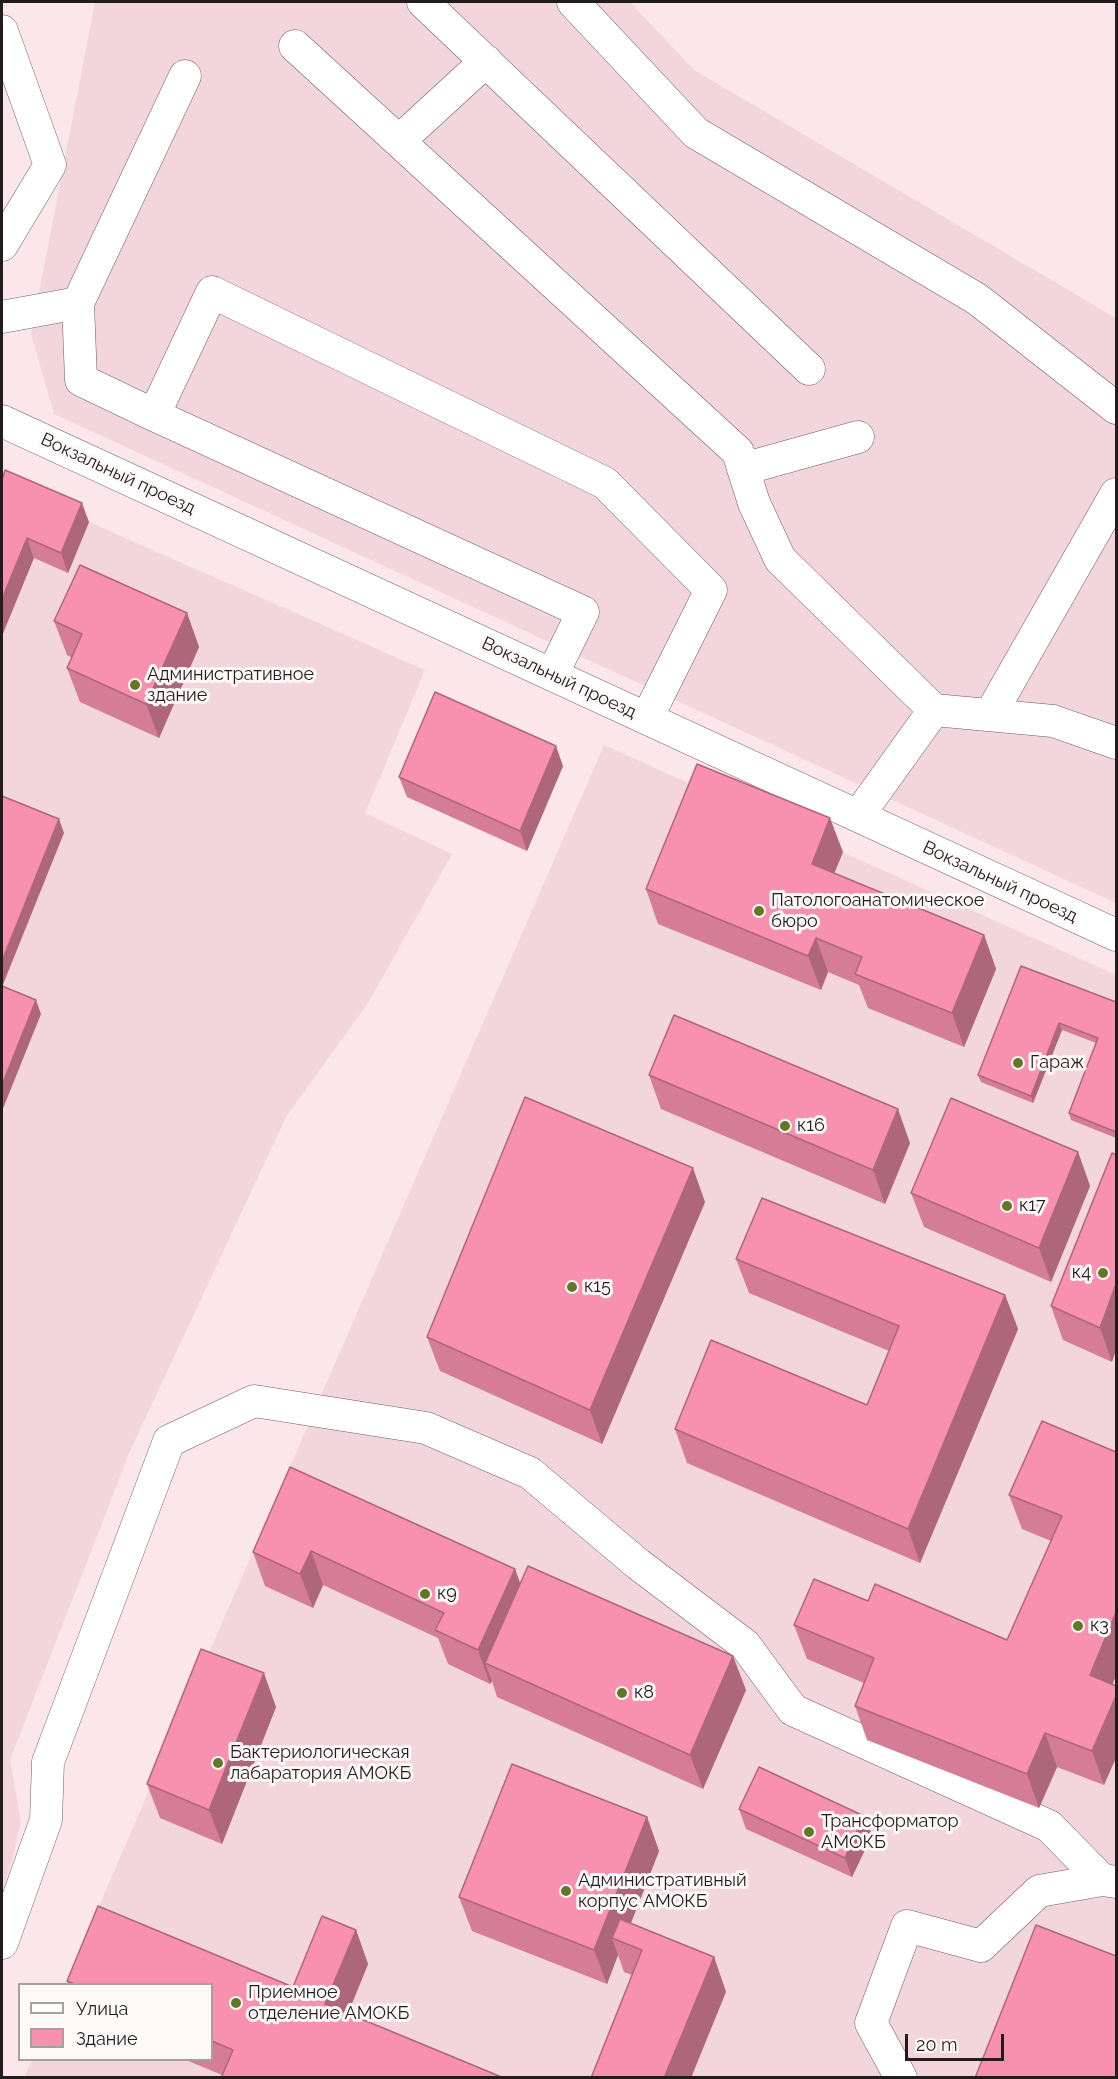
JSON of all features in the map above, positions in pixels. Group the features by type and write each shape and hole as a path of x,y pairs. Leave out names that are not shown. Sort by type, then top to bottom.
{"street":[{"path":"423,2 809,369"},
{"path":"573,2 696,133 976,299 1116,408"},
{"path":"2,31 50,165 2,245"},
{"path":"295,46 738,452 754,503 780,559 934,710 1053,721 1116,743"},
{"path":"399,141 486,61"},
{"path":"185,76 78,303 81,380 582,612 552,675"},
{"path":"154,415 212,292 605,483 711,590 647,718"},
{"path":"2,317 78,303"},
{"name":"Вокзальный проезд","path":"2,421 1116,935"},
{"path":"743,469 858,437"},
{"path":"990,715 1116,494"},
{"path":"858,816 934,710"},
{"path":"2,1943 46,1820 48,1762 169,1441 254,1401 426,1428 530,1473 638,1564 745,1645 793,1710 1049,1826 1109,1881"},
{"path":"901,2078 871,2022 907,1926 981,1946 1039,1891 1109,1881"}],"shaded area":[{"path":"95,2 630,2 694,70 1116,318 1116,903 54,414 31,334"},
{"path":"2,517 89,522 425,670 365,813 452,854 368,1003 286,1117 130,1451 10,1760 21,1822 2,1890"},
{"path":"604,745 1116,975 1116,2077 24,2078 32,2061 213,2061 213,1983 65,1983"}],"building":[{"path":"5,470 82,503 61,553 27,538 2,599 2,480"},
{"path":"80,565 187,613 146,704 67,668 82,634 54,621"},
{"path":"435,692 556,746 520,831 399,777"},
{"name":"Патологоанатомическое бюро","path":"697,764 830,818 812,864 984,935 952,1013 855,974 862,957 816,938 808,956 646,889"},
{"path":"2,796 59,819 2,961"},
{"name":"Гараж","path":"1021,966 1116,1002 1116,1132 1069,1113 1098,1038 1059,1023 1031,1096 978,1075"},
{"path":"2,986 36,1000 2,1085"},
{"path":"674,1015 898,1109 873,1170 649,1075"},
{"name":"к15","path":"525,1097 693,1168 590,1410 427,1337"},
{"name":"к17","path":"951,1098 1078,1152 1039,1248 911,1193"},
{"path":"1112,1153 1116,1155 1116,1284 1100,1328 1051,1306"},
{"path":"762,1198 1005,1295 908,1529 675,1429 711,1340 867,1405 899,1326 736,1259"},
{"name":"к3","path":"1042,1421 1116,1452 1116,1612 1090,1675 1116,1686 1116,1696 1092,1751 1045,1733 1027,1774 855,1706 874,1658 794,1625 814,1579 868,1601 875,1584 1007,1640 1062,1516 1009,1495"},
{"path":"290,1467 515,1569 478,1650 435,1630 444,1613 311,1551 300,1574 253,1552"},
{"name":"к8","path":"528,1566 733,1656 690,1755 485,1663"},
{"path":"201,1649 264,1673 209,1810 147,1784"},
{"name":"Административный корпус АМОКБ","path":"512,1764 647,1817 594,1950 459,1897"},
{"path":"759,1767 864,1816 845,1858 739,1809"},
{"path":"98,1906 293,1987 322,1916 356,1930 325,2004 504,2078 221,2078 233,2050 213,2041 213,1983 72,1983 67,1981"},
{"path":"620,1919 714,1957 664,2078 591,2078 642,1950 612,1938"},
{"path":"1036,1925 1116,1956 1116,2078 975,2078"}],"place":[{"name":"Административное здание","path":"135,685"},
{"name":"Патологоанатомическое бюро","path":"759,911"},
{"name":"Гараж","path":"1018,1063"},
{"name":"к16","path":"785,1126"},
{"name":"к17","path":"1007,1206"},
{"name":"к4","path":"1103,1273"},
{"name":"к15","path":"572,1287"},
{"name":"к9","path":"425,1594"},
{"name":"к3","path":"1078,1626"},
{"name":"к8","path":"622,1693"},
{"name":"Бактериологическая лабаратория АМОКБ","path":"218,1763"},
{"name":"Трансформатор АМОКБ","path":"809,1832"},
{"name":"Административный корпус АМОКБ","path":"566,1891"},
{"name":"Приемное отделение АМОКБ","path":"236,2003"}]}
